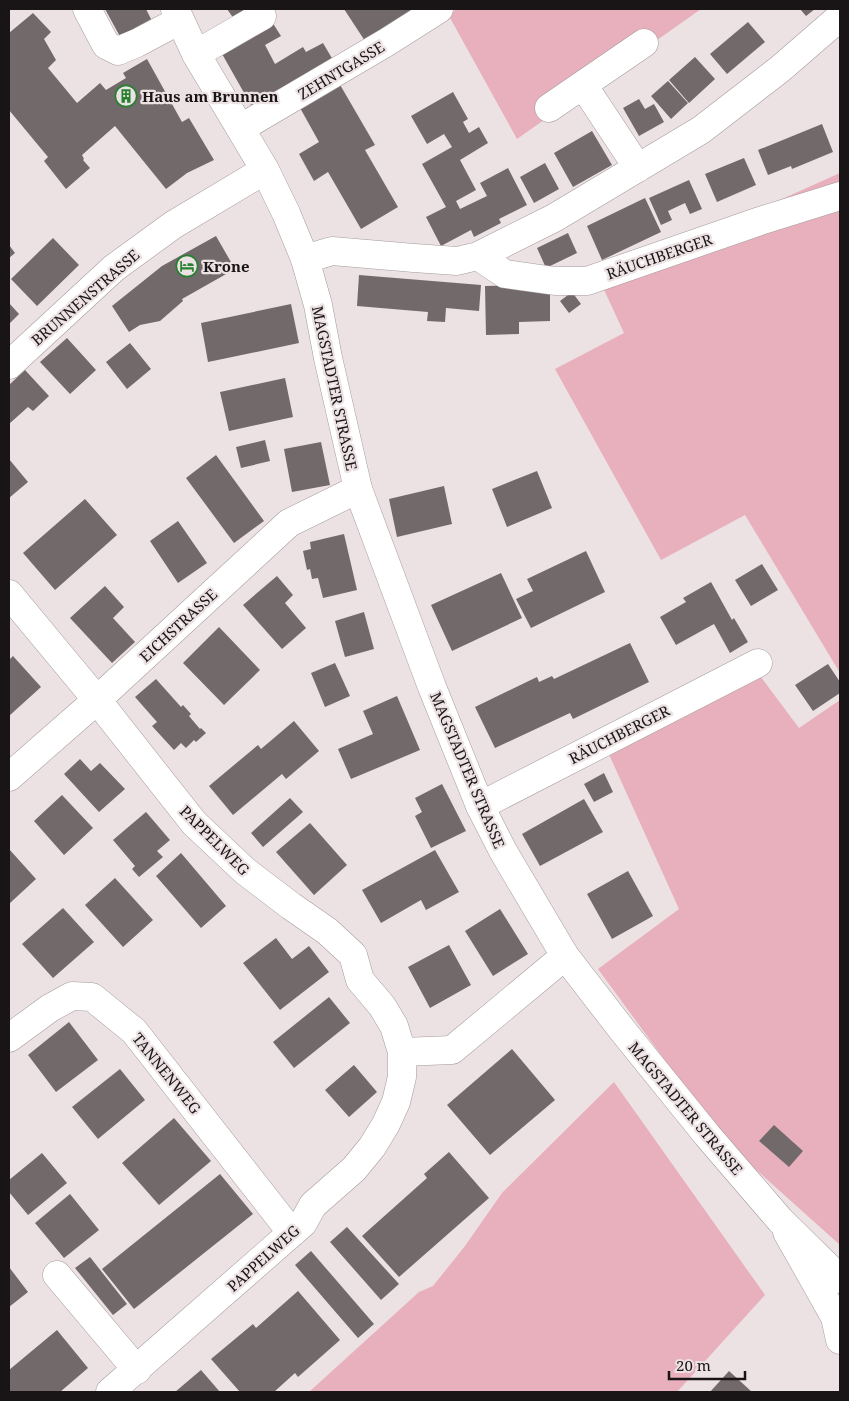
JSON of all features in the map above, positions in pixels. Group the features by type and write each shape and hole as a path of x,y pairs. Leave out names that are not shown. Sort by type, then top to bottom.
{"street":[{"path":"87,9 106,45 118,51 137,43 177,14"},
{"name":"ZEHNTGASSE","path":"241,128 439,9"},
{"name":"MAGSTADTER STRASSE","path":"177,14 196,54 265,170 286,213 305,259 318,305 358,489 432,687 480,806 503,852 565,956 622,1031 780,1220 840,1279"},
{"path":"196,54 262,16"},
{"path":"305,259 332,250 457,261 478,256 554,218 701,130 780,69 840,17"},
{"path":"549,108 644,43"},
{"path":"583,85 638,168"},
{"name":"BRUNNENSTRASSE","path":"9,365 114,268 173,225 265,170"},
{"name":"RÄUCHBERGER","path":"478,256 505,274 555,281 587,281 760,221 840,196"},
{"name":"EICHSTRASSE","path":"9,777 97,700 289,523 358,489"},
{"name":"PAPPELWEG","path":"9,594 97,700 194,823 245,871 327,931 353,954 360,980 382,1006 394,1026 402,1052 402,1077 396,1102 386,1124 372,1147 354,1169 313,1205 303,1223 110,1392"},
{"name":"RÄUCHBERGER","path":"480,806 758,663"},
{"path":"402,1052 452,1050 565,956"},
{"name":"TANNENWEG","path":"9,1038 50,1008 72,996 92,997 134,1031 292,1232"},
{"path":"780,1220 835,1318 840,1340"},
{"path":"57,1275 137,1370"}],"shaded area":[{"path":"456,9 701,9 517,139 449,16"},
{"path":"840,173 840,673 745,515 661,560 555,369 624,333 600,281"},
{"path":"755,669 799,728 840,700 840,1245 724,1141 598,969 679,909 607,750"},
{"path":"614,1082 765,1295 677,1392 309,1392 419,1292 433,1286 465,1246 502,1193"}],"building":[{"path":"105,9 146,9 154,25 123,42"},
{"path":"227,9 250,9 234,19"},
{"path":"344,9 414,9 365,41"},
{"path":"800,9 815,9 806,16"},
{"name":"Haus am Brunnen","path":"33,13 51,32 44,39 56,60 48,68 77,103 100,83 106,90 126,78 123,73 147,59 182,122 189,118 214,160 187,173 166,189 115,126 82,155 83,160 90,168 66,189 44,161 48,157 9,110 9,33"},
{"path":"272,22 281,36 265,45 275,64 303,47 306,52 323,43 333,60 252,107 221,52"},
{"path":"748,22 765,42 727,74 710,54"},
{"path":"695,57 715,79 689,103 669,80"},
{"path":"668,81 688,103 671,119 651,96"},
{"path":"339,83 375,145 365,150 398,207 361,229 328,172 314,181 299,154 319,142 299,106"},
{"path":"453,92 468,119 463,122 469,133 479,127 488,143 460,160 476,190 456,201 460,209 487,196 480,183 508,168 527,205 499,219 501,223 474,237 471,230 441,246 426,217 446,207 422,164 452,147 444,134 427,144 411,116"},
{"path":"639,99 645,109 654,104 664,122 639,136 623,108"},
{"path":"822,124 833,152 792,169 791,166 768,175 758,150"},
{"path":"592,131 612,165 573,187 554,153"},
{"path":"744,158 756,185 717,202 705,174"},
{"path":"545,163 559,189 534,203 520,177"},
{"path":"689,180 702,209 690,214 685,203 668,211 672,220 661,225 649,198"},
{"path":"645,198 661,232 602,260 587,226"},
{"path":"568,233 577,253 546,268 537,248"},
{"path":"216,236 235,269 182,299 183,301 160,321 140,325 129,332 112,306 162,266"},
{"path":"53,238 79,265 37,306 11,279"},
{"path":"9,245 15,253 9,258"},
{"path":"359,275 481,285 479,311 446,308 445,322 427,321 428,312 357,306"},
{"path":"550,285 550,321 519,322 519,334 486,335 485,286"},
{"path":"572,292 581,304 569,313 560,301"},
{"path":"9,303 19,314 9,324"},
{"path":"291,304 299,343 208,362 201,323"},
{"path":"67,338 96,370 70,394 40,362"},
{"path":"130,343 151,369 127,389 106,362"},
{"path":"25,370 49,396 33,411 28,407 9,424 9,385"},
{"path":"285,378 293,417 229,431 220,392"},
{"path":"265,440 270,461 241,468 236,447"},
{"path":"321,442 330,485 292,492 284,449"},
{"path":"216,455 264,521 234,543 186,478"},
{"path":"9,459 28,482 9,498"},
{"path":"537,471 552,508 507,527 492,489"},
{"path":"444,486 452,524 397,537 389,499"},
{"path":"85,499 117,535 55,590 23,553"},
{"path":"178,521 207,563 178,583 150,541"},
{"path":"344,534 357,590 323,598 318,578 312,579 310,569 307,570 303,551 311,549 310,542"},
{"path":"586,551 605,592 531,628 516,599 533,591 527,579"},
{"path":"762,564 778,590 751,606 735,580"},
{"path":"501,573 522,618 452,651 431,605"},
{"path":"277,576 293,595 285,603 306,628 282,649 243,605"},
{"path":"711,582 732,620 734,618 748,642 730,653 714,624 676,645 660,617 686,602 683,598"},
{"path":"105,586 124,607 113,618 135,642 112,663 70,618"},
{"path":"364,612 374,649 345,657 335,621"},
{"path":"219,627 260,670 224,705 183,663"},
{"path":"630,643 649,682 573,719 570,713 495,748 475,707 537,677 539,682 552,676 554,679"},
{"path":"13,656 41,687 9,716 9,660"},
{"path":"335,663 350,696 325,707 311,673"},
{"path":"828,664 840,682 840,693 813,711 795,685"},
{"path":"156,679 181,707 183,705 191,714 189,716 206,733 196,742 194,740 186,748 181,743 174,750 152,726 157,722 135,697"},
{"path":"397,696 420,750 351,779 338,749 373,734 363,711"},
{"path":"294,721 319,751 286,779 282,774 233,815 209,786 258,745 261,749"},
{"path":"80,759 91,771 100,763 125,789 99,812 64,774"},
{"path":"604,773 613,792 594,802 584,784"},
{"path":"442,784 466,831 431,848 415,816 422,812 415,798"},
{"path":"62,795 93,828 64,855 34,821"},
{"path":"290,798 303,812 263,847 251,833"},
{"path":"584,799 603,832 540,866 522,834"},
{"path":"146,812 170,840 157,851 163,857 139,877 132,869 135,866 113,840"},
{"path":"310,823 347,865 314,895 276,852"},
{"path":"9,849 36,879 9,904"},
{"path":"435,850 459,892 426,910 421,900 381,923 362,890"},
{"path":"181,853 226,906 201,928 156,876"},
{"path":"628,871 653,916 612,939 587,894"},
{"path":"115,878 153,920 123,947 85,905"},
{"path":"63,908 94,942 53,978 22,944"},
{"path":"500,909 528,954 493,976 465,931"},
{"path":"276,938 292,959 309,946 329,972 280,1010 243,963"},
{"path":"449,945 471,985 430,1008 408,967"},
{"path":"329,997 350,1023 294,1068 273,1042"},
{"path":"69,1022 98,1060 56,1092 28,1055"},
{"path":"512,1049 555,1100 490,1155 447,1105"},
{"path":"354,1065 377,1092 349,1117 325,1090"},
{"path":"120,1069 145,1100 98,1139 72,1107"},
{"path":"174,1118 211,1161 159,1205 122,1163"},
{"path":"774,1125 803,1151 789,1167 759,1141"},
{"path":"449,1152 489,1198 399,1277 362,1236 427,1178 424,1174"},
{"path":"42,1153 67,1183 28,1215 9,1192 9,1180"},
{"path":"220,1174 253,1214 134,1309 102,1269"},
{"path":"70,1194 99,1230 64,1258 35,1223"},
{"path":"347,1227 399,1284 381,1300 330,1242"},
{"path":"311,1251 374,1324 358,1338 295,1265"},
{"path":"90,1257 127,1304 113,1315 75,1268"},
{"path":"9,1267 28,1292 9,1307"},
{"path":"298,1291 340,1340 298,1377 295,1373 274,1392 240,1392 211,1359 253,1324 256,1328"},
{"path":"57,1330 88,1368 60,1392 9,1392 9,1370"},
{"path":"201,1370 220,1392 175,1392"},
{"path":"729,1371 752,1392 710,1392"}],"place":[{"name":"Haus am Brunnen","path":"126,96"},
{"name":"Krone","path":"187,266"}]}
